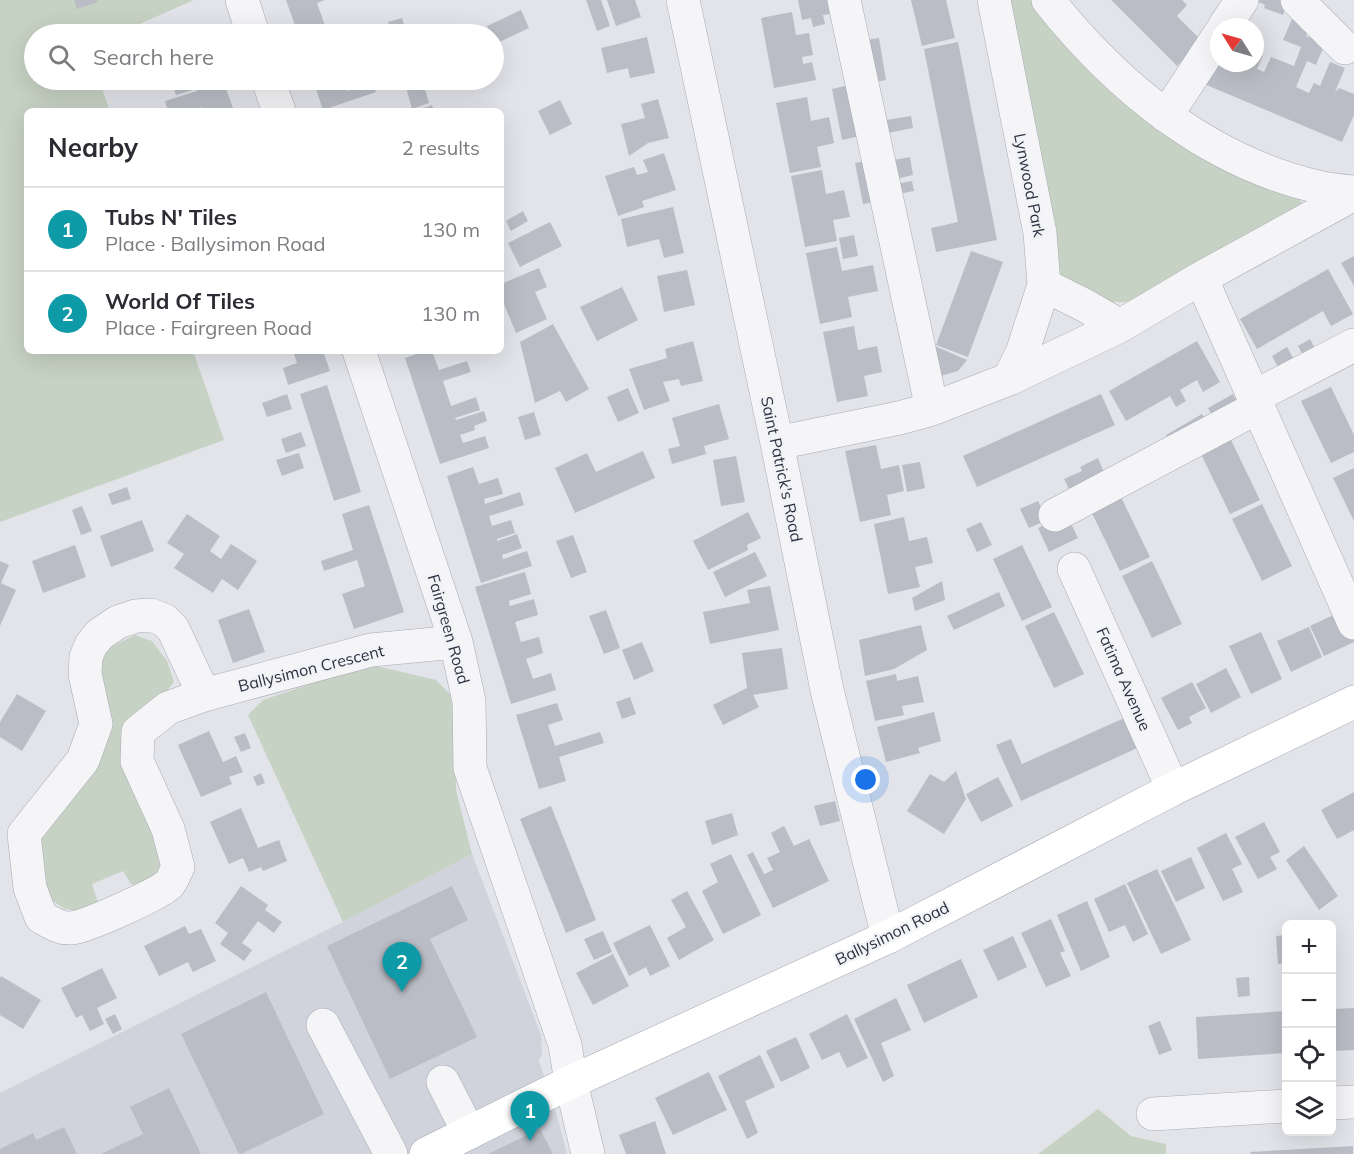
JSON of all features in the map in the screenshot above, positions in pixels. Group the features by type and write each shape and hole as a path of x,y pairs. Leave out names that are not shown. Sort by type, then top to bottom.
{"main road":[{"name":"Ballysimon Road","path":"426,1154 571,1082 888,937 1173,789 1354,702"}],"street":[{"path":"242,0 250,24"},
{"name":"Saint Patrick's Road","path":"683,0 827,690 888,937"},
{"path":"844,0 932,409"},
{"name":"Lynwood Park","path":"994,0 1040,233 1044,285"},
{"path":"1048,0 1079,37 1122,81 1166,116 1258,169 1320,188 1354,193"},
{"path":"1230,18 1242,0"},
{"path":"1296,0 1345,48"},
{"path":"1166,116 1210,49"},
{"path":"272,90 278,108"},
{"path":"777,443 932,409 1009,379 1120,326 1354,193"},
{"path":"1201,278 1354,623"},
{"path":"1009,379 1022,353 1044,285 1120,326"},
{"path":"1055,515 1354,345"},
{"name":"Fairgreen Road","path":"360,354 456,642 469,700 470,768 565,1045 588,1154"},
{"name":"Fatima Avenue","path":"1074,569 1173,789"},
{"name":"Ballysimon Crescent","path":"204,695 173,629 164,620 151,615 136,616 117,622 100,634 91,645 86,657 85,674 96,724 83,760 24,834 30,888 41,917 56,926 70,928 87,924 151,895 169,883 178,867 168,829 137,761 138,732 168,708 204,695 370,650 456,642"},
{"path":"323,1025 391,1154"},
{"path":"443,1082 469,1133"},
{"path":"1336,1103 1354,1102"},
{"path":"1154,1114 1282,1106"}],"shaded area":[{"path":"472,854 541,1035 542,1053 539,1061 567,1154 0,1154 0,1093 343,922"}],"green space":[{"path":"0,0 194,0 140,24 24,24 24,90 103,90 109,108 24,108 24,354 194,354 224,440 0,522"},
{"path":"1004,0 1032,0 1298,196 1303,205 1131,302 1108,302 1060,279"},
{"path":"135,635 152,641 167,661 174,682 165,693 138,710 124,735 166,862 158,874 139,886 131,884 123,871 92,884 98,903 77,911 65,909 50,899 45,882 41,833 100,758 97,669 103,651"},
{"path":"376,666 436,680 450,694 455,723 456,790 472,854 343,922 248,715 263,700 319,681"},
{"path":"1098,1109 1131,1136 1166,1144 1166,1154 1038,1154"}],"building":[{"path":"74,0 97,0 98,2 77,9"},
{"path":"286,0 325,0 317,3 324,24 294,24"},
{"path":"586,0 601,0 610,26 597,31"},
{"path":"607,0 635,0 641,17 616,26"},
{"path":"798,0 834,0 836,13 823,15 825,24 813,27 811,18 802,20"},
{"path":"911,0 946,0 955,38 922,46"},
{"path":"1111,0 1182,0 1187,5 1177,16 1202,41 1177,66"},
{"path":"1254,0 1288,1 1283,15 1264,8 1265,5"},
{"path":"521,10 529,28 504,40 504,24 491,24"},
{"path":"792,12 796,35 809,33 813,55 802,57 803,64 812,62 816,80 774,88 761,18"},
{"path":"402,18 404,24 389,24 388,22"},
{"path":"1292,19 1310,26 1306,36 1325,43 1316,65 1307,61 1296,87 1309,93 1314,83 1320,86 1330,62 1345,68 1335,92 1339,88 1354,94 1354,115 1342,142 1204,84 1213,72 1264,72 1271,57 1294,66 1301,47 1283,40"},
{"path":"647,37 655,73 630,78 628,68 607,73 601,48"},
{"path":"879,38 886,80 870,83 862,41"},
{"path":"958,42 997,240 936,252 931,228 958,222 924,49"},
{"path":"853,84 864,135 842,140 832,89"},
{"path":"174,90 193,90 176,95"},
{"path":"227,90 233,108 167,108 165,101 197,91"},
{"path":"316,90 375,90 376,92 329,108 322,108"},
{"path":"407,90 425,90 429,103 412,108"},
{"path":"807,97 811,121 829,117 834,143 817,147 821,167 790,173 776,103"},
{"path":"658,99 669,138 648,143 629,156 621,124 645,118 641,104"},
{"path":"560,100 572,124 550,135 538,111"},
{"path":"911,116 913,128 883,134 880,121"},
{"path":"664,153 676,190 642,201 644,207 618,216 605,176 634,167 637,175 648,172 643,160"},
{"path":"910,157 913,175 892,180 888,161"},
{"path":"870,160 878,201 863,204 855,163"},
{"path":"822,170 826,194 844,190 850,217 833,220 837,241 805,247 791,176"},
{"path":"912,181 914,191 893,195 891,185"},
{"path":"673,207 684,253 664,258 659,239 627,247 621,219"},
{"path":"523,211 528,221 511,231 506,221"},
{"path":"550,222 562,246 520,267 508,243"},
{"path":"854,235 858,256 843,259 839,238"},
{"path":"837,247 842,271 873,265 878,291 848,297 852,317 820,324 806,253"},
{"path":"971,251 1003,262 968,357 936,345"},
{"path":"1354,256 1354,286 1341,263"},
{"path":"539,268 547,287 535,292 547,319 516,333 504,304 504,283"},
{"path":"1328,269 1353,314 1331,326 1323,311 1257,349 1240,319"},
{"path":"687,270 695,305 664,312 657,276"},
{"path":"622,287 638,320 597,341 580,307"},
{"path":"553,324 589,389 566,402 560,391 535,403 520,342"},
{"path":"854,326 858,350 877,346 882,372 864,376 868,396 837,402 823,332"},
{"path":"1310,339 1319,356 1307,363 1298,346"},
{"path":"693,341 703,381 681,386 679,379 663,382 670,401 644,410 629,369 667,358 665,349"},
{"path":"1197,341 1220,382 1203,392 1197,380 1180,390 1186,401 1176,407 1170,396 1126,421 1109,391"},
{"path":"935,346 967,360 958,371 934,378"},
{"path":"1287,347 1297,365 1282,374 1272,356"},
{"path":"294,354 324,354 330,371 288,385 283,368 297,363"},
{"path":"416,354 433,354 439,370 467,361 471,372 443,381 451,406 476,397 480,410 455,418 456,420 484,411 487,421 474,426 475,430 460,435 463,443 485,436 489,448 440,464 405,358"},
{"path":"327,385 361,492 334,501 300,394"},
{"path":"1331,387 1354,435 1354,452 1331,463 1301,401"},
{"path":"628,388 639,413 618,422 607,397"},
{"path":"287,394 292,409 267,417 262,403"},
{"path":"1101,394 1115,425 977,487 963,456"},
{"path":"1233,394 1239,406 1214,419 1208,408"},
{"path":"719,404 729,439 704,446 706,454 672,464 668,449 680,446 672,418"},
{"path":"534,412 541,435 525,440 518,417"},
{"path":"1202,414 1207,422 1171,443 1166,435"},
{"path":"301,432 306,446 286,453 281,439"},
{"path":"1230,438 1260,500 1230,514 1200,452"},
{"path":"876,445 881,469 899,465 904,491 887,495 891,515 860,522 845,451"},
{"path":"643,451 655,478 575,513 555,468 587,453 596,472"},
{"path":"299,453 304,468 282,476 276,460"},
{"path":"736,456 745,502 721,506 713,460"},
{"path":"1098,458 1106,477 1071,493 1064,479 1082,471 1080,467"},
{"path":"920,462 925,488 907,492 902,465"},
{"path":"473,467 479,484 498,478 503,494 484,499 485,504 520,492 524,505 489,516 492,526 511,520 515,533 497,539 497,541 517,534 522,548 502,555 503,559 527,551 532,566 481,583 447,476"},
{"path":"1354,468 1354,521 1333,478"},
{"path":"127,487 131,499 112,505 108,494"},
{"path":"1120,495 1150,557 1120,571 1090,509"},
{"path":"1038,501 1047,520 1029,528 1020,509"},
{"path":"1262,504 1292,566 1262,581 1232,519"},
{"path":"369,505 404,612 354,629 342,594 365,586 357,560 324,571 321,561 353,550 342,514"},
{"path":"82,506 92,531 81,535 72,510"},
{"path":"748,512 761,538 747,545 748,550 708,570 693,541"},
{"path":"187,514 220,536 210,551 221,559 231,544 257,561 238,590 222,579 213,593 174,568 184,554 167,543"},
{"path":"1067,515 1078,538 1049,552 1038,528"},
{"path":"904,517 909,541 927,537 933,563 915,567 920,587 888,594 874,524"},
{"path":"142,520 154,551 111,567 100,536"},
{"path":"981,522 992,545 977,552 966,529"},
{"path":"573,535 587,572 571,578 556,541"},
{"path":"75,545 86,577 43,593 32,561"},
{"path":"1022,545 1052,607 1022,621 993,559"},
{"path":"755,552 767,576 725,597 713,572"},
{"path":"0,561 9,565 1,583 16,590 0,626"},
{"path":"1152,561 1182,624 1152,638 1122,576"},
{"path":"525,572 531,594 509,601 510,606 534,599 538,615 515,622 521,642 539,637 543,653 526,659 533,679 551,673 556,690 511,704 475,587"},
{"path":"942,581 945,600 915,611 912,598"},
{"path":"770,586 779,630 710,644 703,612 750,603 747,590"},
{"path":"999,592 1005,606 954,630 947,616"},
{"path":"249,609 265,652 233,663 218,620"},
{"path":"606,610 620,648 604,654 589,616"},
{"path":"1342,611 1354,642 1324,656 1310,626"},
{"path":"1054,612 1084,674 1054,688 1025,626"},
{"path":"921,625 927,650 894,669 865,676 859,640"},
{"path":"1309,627 1322,657 1291,672 1277,641"},
{"path":"1261,632 1282,679 1251,694 1229,646"},
{"path":"642,642 654,671 634,680 622,650"},
{"path":"782,648 788,689 753,695 759,707 723,725 713,705 747,688 742,653"},
{"path":"1226,668 1241,697 1211,713 1196,684"},
{"path":"896,674 897,681 918,676 924,702 902,706 904,715 875,721 866,681"},
{"path":"1192,682 1206,708 1189,717 1192,723 1178,730 1161,698"},
{"path":"17,694 46,711 22,751 0,737 0,722"},
{"path":"630,697 636,714 622,719 616,702"},
{"path":"557,703 563,720 548,725 555,746 600,732 604,743 559,757 566,781 539,789 516,715"},
{"path":"934,712 941,741 918,748 920,753 886,762 877,727"},
{"path":"1133,714 1146,744 1021,801 996,745 1011,739 1022,764"},
{"path":"209,731 223,762 236,756 243,772 229,777 232,784 201,797 178,745"},
{"path":"245,733 251,748 241,752 234,737"},
{"path":"956,771 966,799 944,834 907,811 930,774 944,782"},
{"path":"261,773 265,783 257,786 253,777"},
{"path":"998,777 1013,806 981,822 966,794"},
{"path":"1354,792 1354,830 1337,839 1321,810"},
{"path":"835,801 840,821 820,826 814,806"},
{"path":"551,806 596,920 566,933 520,819"},
{"path":"241,808 258,848 279,840 287,861 263,871 261,867 249,872 243,858 229,864 210,822"},
{"path":"732,813 738,835 712,845 705,821"},
{"path":"1264,822 1280,852 1270,857 1277,869 1258,879 1235,837"},
{"path":"784,826 794,846 809,839 829,881 773,908 747,855 753,852 764,874 773,870 767,858 780,852 771,833"},
{"path":"1226,833 1242,864 1232,869 1243,892 1223,901 1197,848"},
{"path":"1304,846 1338,896 1319,910 1286,860"},
{"path":"731,854 761,915 723,934 702,891 718,882 710,864"},
{"path":"1191,857 1205,888 1176,902 1161,871"},
{"path":"1157,869 1191,940 1161,954 1127,883"},
{"path":"1125,884 1148,934 1133,942 1125,925 1109,932 1094,899"},
{"path":"241,886 268,905 265,910 282,922 274,933 258,921 242,943 252,950 244,961 220,944 228,933 215,923"},
{"path":"452,886 468,920 430,939 477,1037 390,1079 327,946"},
{"path":"687,891 714,940 679,960 667,938 686,927 671,900"},
{"path":"1087,901 1110,957 1081,971 1057,915"},
{"path":"1051,919 1065,951 1060,953 1071,976 1046,987 1021,933"},
{"path":"650,925 670,966 650,976 646,967 629,976 613,943"},
{"path":"185,926 189,934 201,929 216,961 193,972 188,962 159,976 144,946"},
{"path":"603,931 612,952 594,960 584,939"},
{"path":"1282,935 1282,964 1278,964 1276,936"},
{"path":"1013,936 1027,967 998,981 983,950"},
{"path":"613,954 629,986 593,1005 576,973"},
{"path":"961,959 978,997 924,1023 907,985"},
{"path":"102,968 117,998 97,1008 104,1024 90,1031 82,1015 76,1018 61,988"},
{"path":"1,976 41,1000 23,1029 0,1015"},
{"path":"1249,977 1250,996 1238,997 1236,978"},
{"path":"266,992 324,1114 239,1154 181,1034"},
{"path":"896,998 911,1030 881,1043 894,1076 883,1082 854,1019"},
{"path":"1354,1008 1354,1050 1336,1051 1336,1009"},
{"path":"1282,1011 1282,1053 1198,1059 1196,1017"},
{"path":"115,1014 122,1029 113,1034 105,1019"},
{"path":"847,1014 868,1058 847,1068 839,1052 822,1060 809,1034"},
{"path":"1160,1021 1172,1050 1159,1055 1148,1026"},
{"path":"796,1037 810,1068 781,1082 766,1051"},
{"path":"760,1055 775,1087 745,1101 758,1133 747,1139 718,1076"},
{"path":"709,1072 727,1110 673,1135 655,1098"},
{"path":"169,1088 201,1154 101,1154 143,1134 130,1107"},
{"path":"655,1121 666,1154 626,1154 619,1135"},
{"path":"64,1127 77,1154 0,1154 0,1149 33,1133 36,1140"},
{"path":"540,1129 553,1154 488,1154"},
{"path":"1353,1146 1353,1154 1251,1154 1250,1152"}],"place":[{"name":"World Of Tiles","path":"402,992"},
{"name":"Tubs N' Tiles","path":"530,1141"}]}
